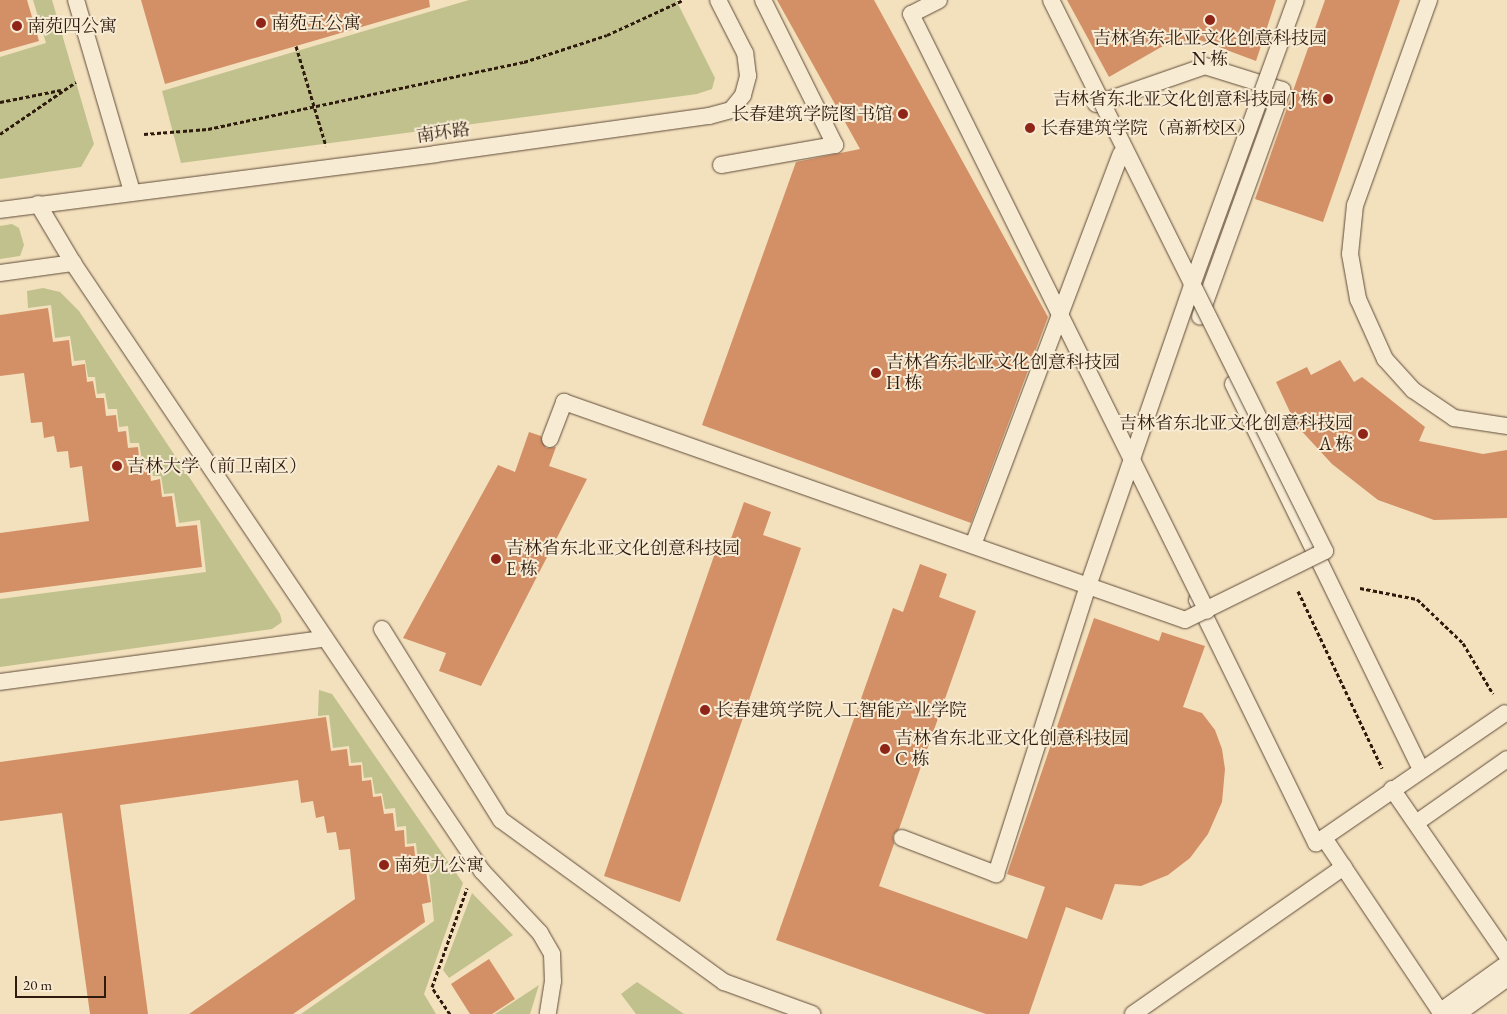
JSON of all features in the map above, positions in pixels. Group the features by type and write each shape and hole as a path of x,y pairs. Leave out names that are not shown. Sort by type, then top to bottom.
{"street":[{"path":"1446,1014 1507,971"}],"lane":[{"path":"76,0 132,191"},
{"name":"南环路","path":"0,210 709,116 731,110 743,95 747,68 745,54 718,0"},
{"path":"721,165 835,146 763,0"},
{"path":"940,0 911,14 1207,611"},
{"path":"940,0 911,15 1316,843 1421,769 1505,714"},
{"path":"1046,0 1421,769"},
{"path":"550,439 564,402 592,406 972,545 1185,620 1207,611 1324,551 1051,0"},
{"path":"902,838 996,874 1088,586 1192,285 1296,0"},
{"path":"1429,0 1355,205 1350,254 1358,299 1385,359 1413,390 1454,418 1507,426"},
{"path":"1096,104 1205,66 1282,90 1200,317"},
{"path":"972,545 1121,154"},
{"path":"38,204 73,264 482,871 540,933 552,954 553,981 548,1014"},
{"path":"0,273 73,264"},
{"path":"382,629 501,820 724,982 812,1014"},
{"path":"0,682 324,639"},
{"path":"1416,823 1507,759"},
{"path":"1392,789 1507,956"},
{"path":"1324,838 1442,1014"},
{"path":"1133,1014 1344,867"}],"path":[{"path":"144,134 208,129 524,62 607,35 682,0"},
{"path":"296,46 332,167"},
{"path":"0,134 81,79"},
{"path":"0,102 64,90"},
{"path":"1288,569 1392,789"},
{"path":"1354,587 1417,598 1463,643 1505,714"},
{"path":"450,1014 432,987 470,881"}],"green space":[{"path":"33,0 52,0 94,144 81,167 0,179 0,57 46,43"},
{"path":"469,0 676,0 715,78 712,89 697,94 181,163 162,91"},
{"path":"12,224 19,228 24,245 20,256 0,259 0,226"},
{"path":"43,288 60,292 79,311 280,614 282,622 272,629 0,667 0,599 206,572 200,520 179,523 174,493 164,494 161,476 153,476 151,460 142,461 139,443 130,443 128,426 119,427 117,409 108,409 105,393 97,394 95,377 88,377 85,360 74,361 70,336 55,338 51,305 28,308 27,291"},
{"path":"319,690 332,694 463,883 424,994 436,1014 301,1014 434,921 428,862 418,863 416,843 407,844 406,826 397,827 395,808 385,809 382,793 375,794 372,777 364,778 362,762 351,763 349,746 333,748 329,715 318,716"},
{"path":"472,893 513,935 449,978 443,970"},
{"path":"637,982 684,1014 636,1014 621,994"},
{"path":"539,985 530,1014 495,1014"}],"building":[{"name":"南苑四公寓","path":"0,0 27,0 39,41 0,52"},
{"name":"南苑五公寓","path":"141,0 429,0 430,7 165,84"},
{"name":"吉林省东北亚文化创意科技园 H 栋","path":"777,0 874,0 1048,317 971,523 702,425 796,162 860,149"},
{"path":"1067,0 1276,0 1256,61 1197,39 1163,46 1109,77"},
{"name":"吉林省东北亚文化创意科技园 J 栋","path":"1325,0 1400,0 1323,222 1255,199"},
{"path":"48,308 53,342 69,340 72,366 85,364 87,382 93,381 96,398 104,398 106,416 116,415 118,432 126,431 128,448 138,447 140,465 149,464 151,481 160,479 162,497 172,496 176,527 197,525 202,567 0,593 0,533 89,521 82,466 70,468 68,451 57,452 54,436 44,438 42,422 31,423 24,373 0,376 0,315"},
{"name":"吉林省东北亚文化创意科技园 A 栋","path":"1340,360 1354,382 1362,377 1425,427 1419,441 1483,454 1507,450 1507,518 1434,520 1378,500 1332,464 1296,425 1276,382 1307,367 1311,375"},
{"name":"吉林省东北亚文化创意科技园 E 栋","path":"529,432 541,436 546,448 556,447 549,466 587,479 481,686 439,671 446,653 403,638 498,465 515,472"},
{"path":"744,502 771,512 763,535 801,548 680,902 604,876 717,547 727,550"},
{"path":"920,564 947,574 939,597 976,611 899,829 893,835 894,844 879,886 1027,939 1045,887 1007,874 1094,618 1159,641 1162,632 1205,646 1183,707 1202,713 1215,730 1222,749 1225,769 1222,802 1208,834 1190,858 1168,875 1141,886 1115,884 1102,920 1066,907 1029,1014 986,1014 776,940 893,608 903,612"},
{"name":"南苑九公寓","path":"326,717 331,751 347,749 349,766 361,765 362,781 371,780 373,797 381,796 384,814 393,813 395,831 404,830 405,847 414,846 416,866 425,865 431,902 422,904 425,922 293,1014 189,1014 355,899 350,849 339,850 336,832 327,833 324,816 316,818 313,801 301,803 298,780 120,805 148,1014 90,1014 62,813 0,821 0,762"},
{"path":"489,959 515,999 492,1014 470,1014 451,984"}],"place":[{"name":"吉林省东北亚文化创意科技园 N 栋","path":"1210,20"},
{"name":"南苑五公寓","path":"261,23"},
{"name":"南苑四公寓","path":"17,26"},
{"name":"吉林省东北亚文化创意科技园 J 栋","path":"1328,99"},
{"name":"长春建筑学院图书馆","path":"903,114"},
{"name":"长春建筑学院（高新校区）","path":"1030,128"},
{"name":"吉林省东北亚文化创意科技园 H 栋","path":"876,373"},
{"name":"吉林省东北亚文化创意科技园 A 栋","path":"1363,434"},
{"name":"吉林大学（前卫南区）","path":"117,466"},
{"name":"吉林省东北亚文化创意科技园 E 栋","path":"496,559"},
{"name":"长春建筑学院人工智能产业学院","path":"705,710"},
{"name":"吉林省东北亚文化创意科技园 C 栋","path":"885,749"},
{"name":"南苑九公寓","path":"384,865"}]}
